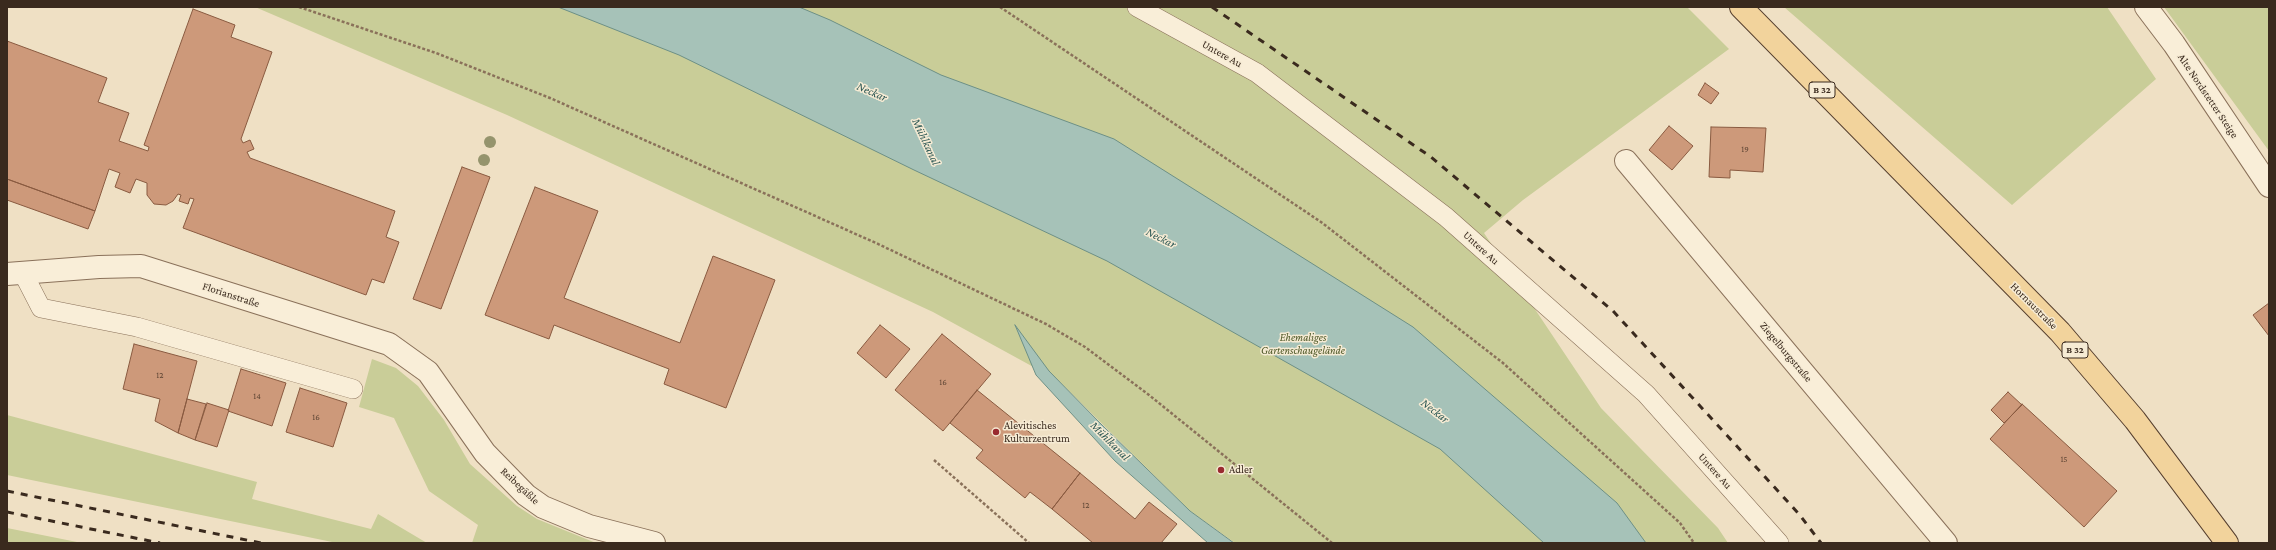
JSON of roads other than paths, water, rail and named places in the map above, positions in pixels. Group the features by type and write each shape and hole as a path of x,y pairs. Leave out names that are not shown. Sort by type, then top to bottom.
{"main road":[{"name":"Hornaustraße","path":"1741,7 1902,174 2060,332 2135,420 2227,543"}],"street":[{"name":"Alte Nordstetter Steige","path":"2146,7 2174,44 2269,186"},
{"name":"Ziegelburgstraße","path":"1626,161 1946,543"},
{"name":"Florianstraße","path":"15,273 99,267 141,266 389,344 428,372"},
{"name":"Reibegäßle","path":"428,372 485,453 526,495 543,507 589,526 654,543"}],"lane":[{"name":"Untere Au","path":"1137,7 1257,73 1446,217 1646,394 1779,543"},
{"name":"Florianstraße","path":"15,273 41,308 137,327 353,389"}],"water":[{"path":"558,7 799,7 830,20 941,75 1114,139 1413,327 1617,503 1646,543 1544,543 1440,449 1107,261 914,170 679,55"},
{"name":"Mühlkanal","path":"1015,325 1049,371 1101,424 1190,511 1234,543 1208,543 1115,461 1036,375"}],"railway":[{"path":"1212,7 1431,157 1613,311 1799,514 1821,543"},
{"path":"7,491 261,543"},
{"path":"7,512 160,543"}],"place":[{"name":"Alevitisches Kulturzentrum","path":"996,432"},
{"name":"Adler","path":"1221,470"}],"water label":[{"name":"Neckar","path":"872,92"},
{"name":"Neckar","path":"1161,238"},
{"name":"Neckar","path":"1435,411"}],"park label":[{"name":"Ehemaliges Gartenschaugelände","path":"1303,344"}]}
